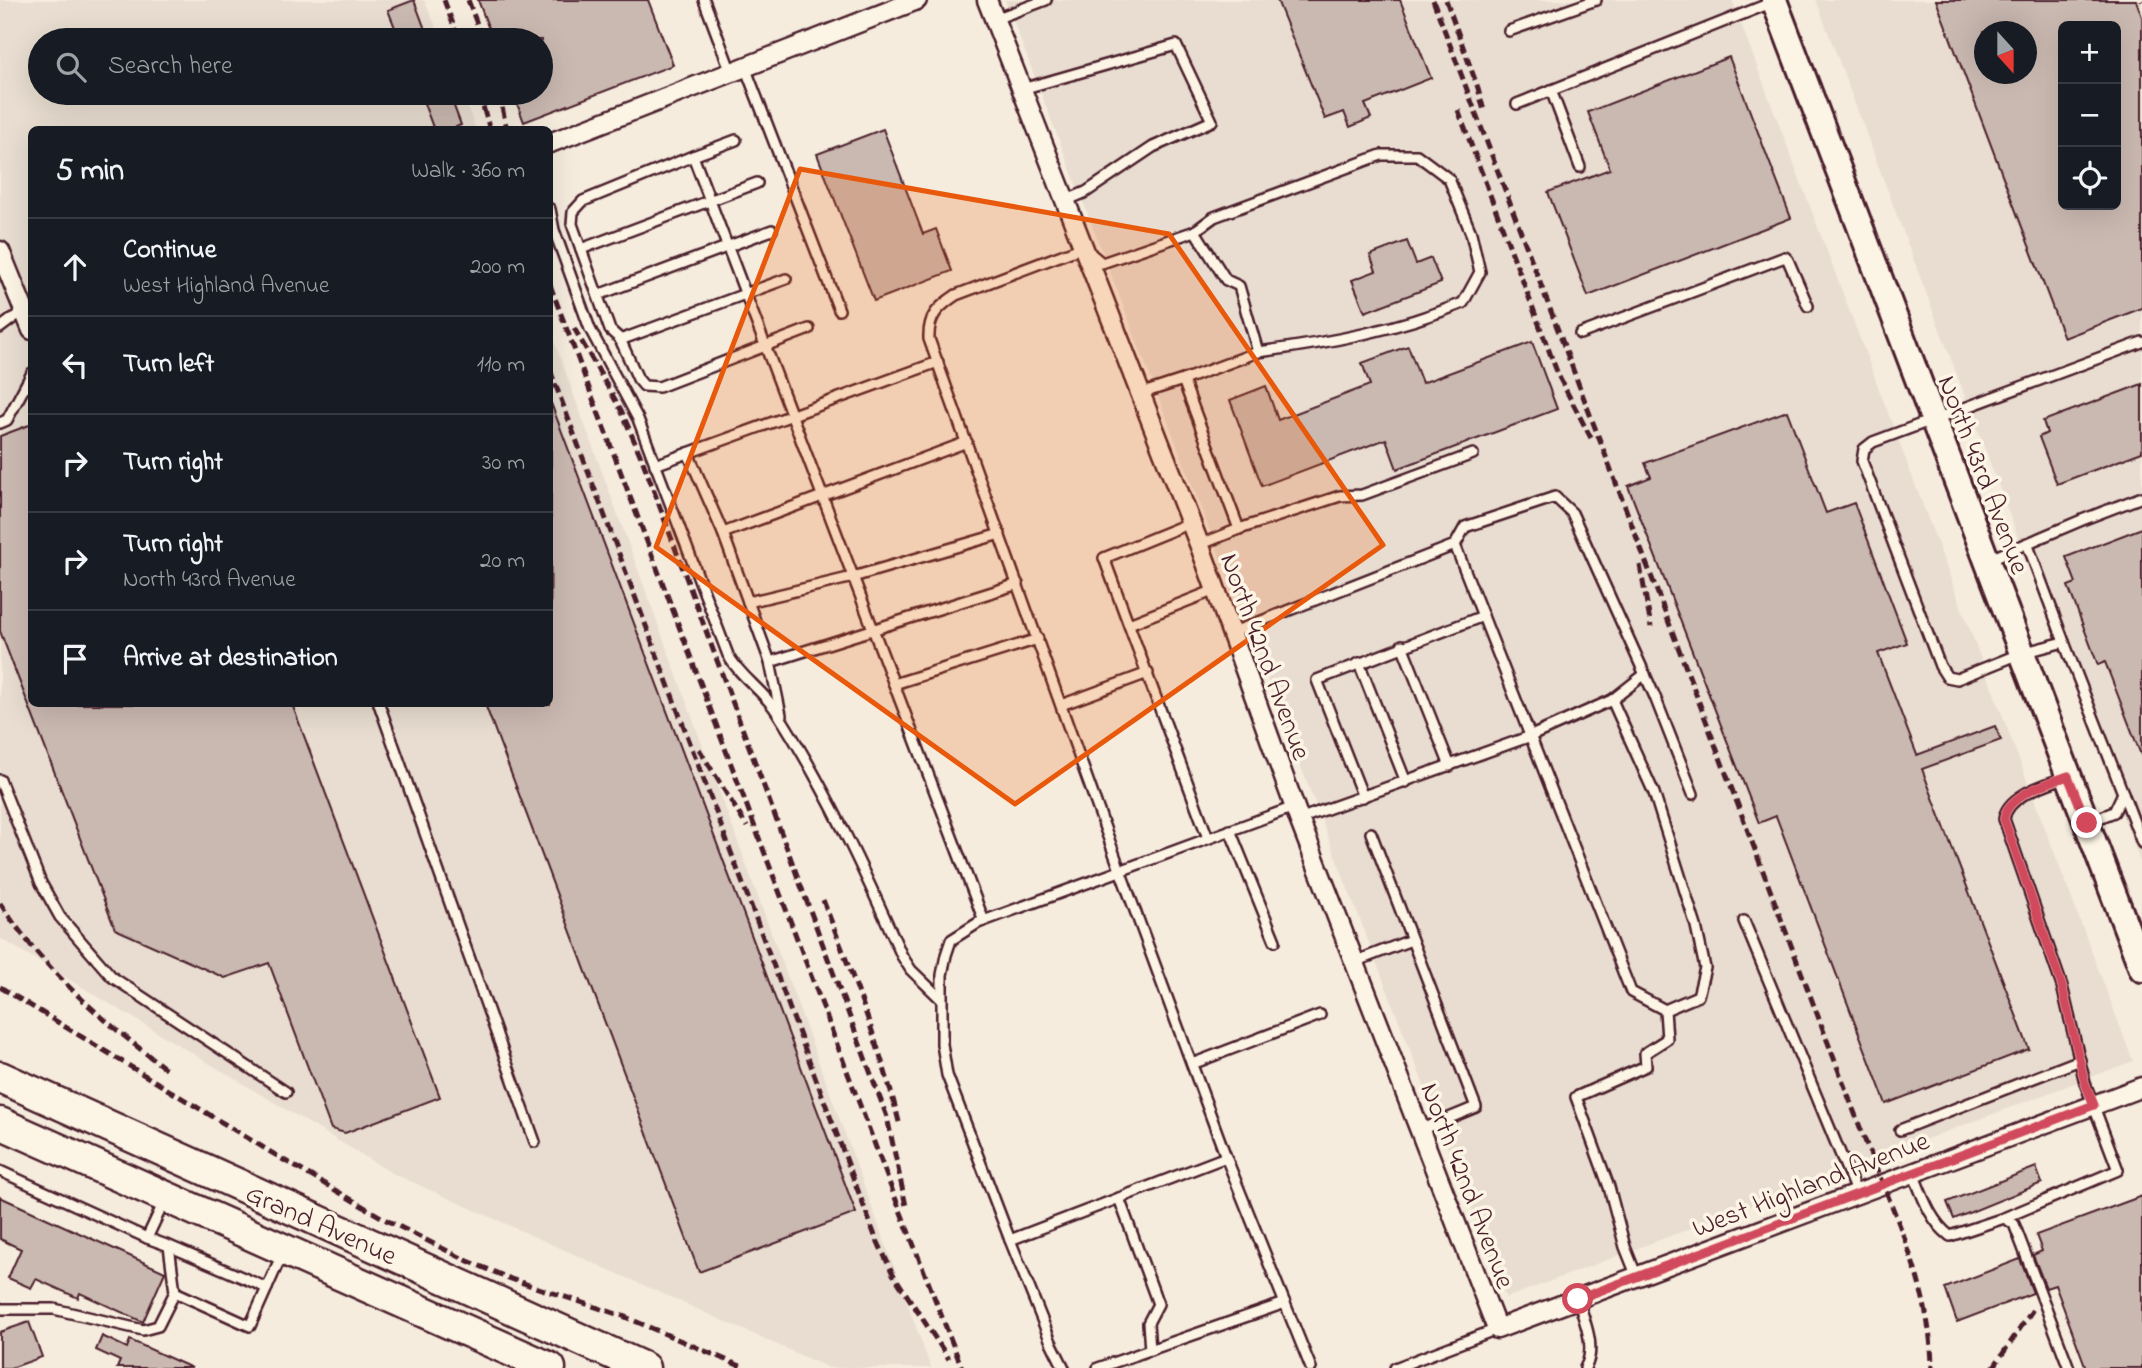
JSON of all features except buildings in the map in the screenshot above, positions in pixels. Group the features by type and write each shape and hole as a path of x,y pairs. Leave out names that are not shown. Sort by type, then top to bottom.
{"highway":[{"name":"Grand Avenue","path":"0,1077 644,1368"},
{"name":"Grand Avenue","path":"0,1123 550,1368"}],"main road":[{"name":"North 43rd Avenue","path":"1774,1 2142,969"}],"street":[{"path":"553,143 917,0"},
{"name":"North 42nd Avenue","path":"987,0 1199,545 1297,813 1497,1329"},
{"path":"0,251 28,320"},
{"name":"West Highland Avenue","path":"1497,1329 2142,1087"}],"lane":[{"path":"704,0 738,70 838,310"},
{"path":"995,19 1046,0"},
{"path":"1509,31 1596,0"},
{"path":"1517,104 1774,1"},
{"path":"1022,89 1176,45 1212,121 1153,147 1086,192 1065,201"},
{"path":"1551,90 1580,167"},
{"path":"736,140 578,205 572,220 610,330 620,340 638,379 649,388 659,387 809,329"},
{"path":"1140,394 1258,352 1331,342 1427,318 1463,303 1479,272 1471,233 1449,179 1417,155 1381,155 1214,217 1195,231 1102,263 1083,247 956,295 943,303 931,316 929,327 929,339 1120,870 1226,1157 1311,1368"},
{"path":"693,156 984,921"},
{"path":"581,249 757,183"},
{"path":"553,225 590,329 638,419 728,655 782,721 830,805 902,956 911,970 941,999"},
{"path":"598,295 772,230"},
{"path":"1195,231 1226,280 1239,286 1258,352"},
{"path":"1580,334 1785,257 1808,306"},
{"path":"620,340 786,279"},
{"path":"0,328 24,310"},
{"path":"2064,642 2022,653 1957,679 1947,677 1940,666 1863,461 1864,449 1872,442 2142,342"},
{"path":"655,465 938,362"},
{"path":"1183,380 1239,529"},
{"path":"0,423 7,420 28,381"},
{"path":"723,533 967,442"},
{"path":"688,453 723,533 770,662 782,721"},
{"path":"1199,545 1340,496 1362,495 1473,454"},
{"path":"1231,633 1455,545 1465,527 1555,497 1572,513 1645,674 1693,794"},
{"path":"1986,561 2142,497"},
{"path":"1190,523 1104,558 1208,838"},
{"path":"748,601 853,577 1000,534"},
{"path":"2027,543 2142,843"},
{"path":"1455,545 1632,992 1665,1010"},
{"path":"770,662 1018,584"},
{"path":"1129,624 1215,590"},
{"path":"1363,797 1317,680 1483,616"},
{"path":"894,684 1038,639"},
{"path":"1402,645 1450,765"},
{"path":"1359,663 1406,782"},
{"path":"1061,705 1148,673"},
{"path":"1065,1368 1051,1342 947,1075 942,1044 941,999 942,975 951,940 964,930 984,921 1230,830 1363,797 1531,736 1612,700 1645,674"},
{"path":"1612,700 1654,793 1696,926 1705,968 1698,996 1665,1010"},
{"path":"380,707 535,1142"},
{"path":"1913,1173 1927,1206 1940,1228 1950,1236 2004,1218 2119,1170 2094,1105 2062,986 2004,819 2008,808 2030,790 2068,776"},
{"path":"0,780 41,883 61,916 113,977 286,1092"},
{"path":"2087,823 2114,812 2123,793"},
{"path":"1230,830 1275,942"},
{"path":"1371,833 1476,1107 1420,1130"},
{"path":"1744,921 1857,1194"},
{"path":"1354,962 1412,940"},
{"path":"1637,1277 1625,1247 1609,1187 1576,1097 1646,1066 1645,1053 1667,1039 1665,1010"},
{"path":"1192,1064 1320,1015"},
{"path":"1900,1130 2080,1060"},
{"path":"1010,1240 1226,1157"},
{"path":"0,1171 147,1238 267,1288"},
{"path":"147,1238 166,1197"},
{"path":"1119,1199 1158,1304 1148,1323 1150,1350"},
{"path":"2004,1218 2014,1224 2069,1368"},
{"path":"0,1308 54,1309 143,1329 158,1326 175,1292 169,1246"},
{"path":"175,1292 250,1326 284,1250"},
{"path":"1578,1299 1590,1342 1590,1360 1585,1368"},
{"path":"1098,1368 1285,1303"},
{"path":"1395,1368 1497,1329"}],"highlighted area":[{"path":"800,169 1169,234 1383,545 1015,804 656,547"}],"shaded area":[{"path":"0,0 424,0 437,28 28,28 28,105 467,105 475,126 28,126 28,707 553,707 553,338 931,1368 829,1368 392,1173 0,938"},
{"path":"1005,0 1732,0 2133,1061 1506,1298"},
{"path":"1816,0 2142,0 2142,867"}],"railway":[{"path":"444,0 454,28"},
{"path":"468,0 478,28"},
{"path":"1433,0 1910,1253 1925,1310 1932,1368"},
{"path":"1446,0 1484,111"},
{"path":"483,105 489,126"},
{"path":"502,105 506,126"},
{"path":"1458,110 1559,377 1591,438"},
{"path":"553,293 962,1368"},
{"path":"574,328 621,410 642,459 887,1117 906,1206"},
{"path":"553,378 875,1236 893,1274 949,1359"},
{"path":"1640,565 1651,627"},
{"path":"699,749 747,827"},
{"path":"823,900 875,1040 900,1126"},
{"path":"0,903 55,973 97,1013 166,1069"},
{"path":"0,987 388,1221 511,1279 623,1316 745,1368"},
{"path":"1993,1368 2034,1308"}],"route":[{"path":"1578,1299 2094,1105 2085,1083 2062,986 2004,819 2008,808 2030,790 2068,776 2087,823"}]}
